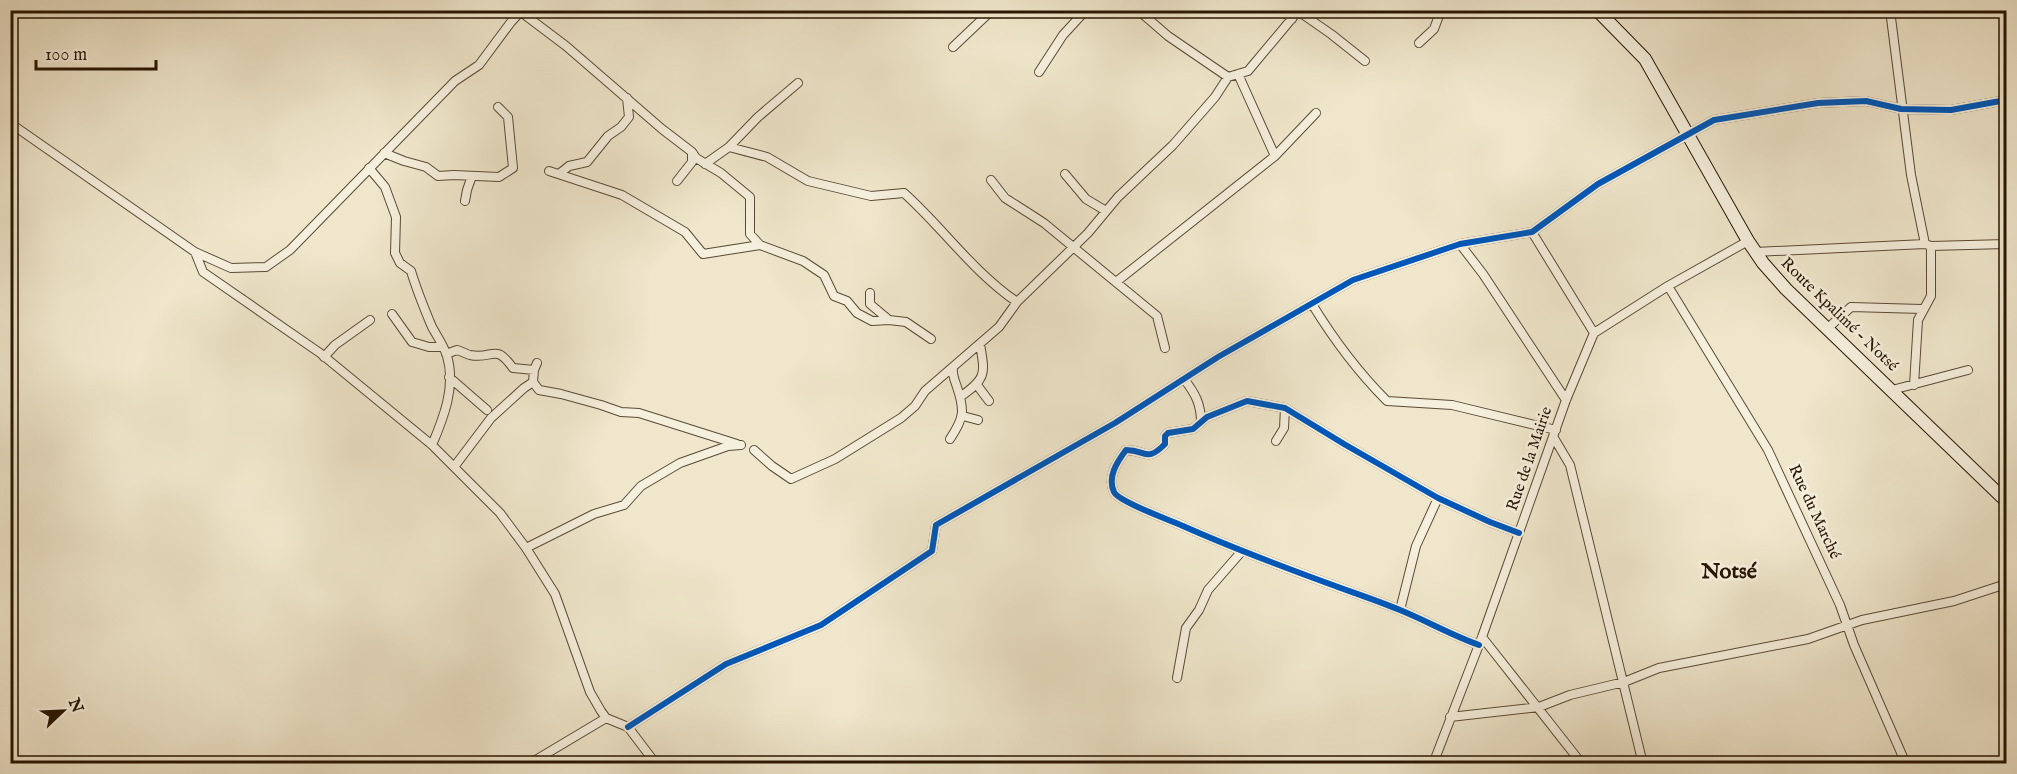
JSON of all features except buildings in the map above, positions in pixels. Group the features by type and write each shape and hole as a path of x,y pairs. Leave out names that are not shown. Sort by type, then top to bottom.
{"main road":[{"name":"Route Kpalimé - Notsé","path":"1597,10 1645,59 1751,247 1786,289 2007,501"}],"street":[{"path":"953,47 992,10"},
{"path":"1040,72 1063,35 1086,10"},
{"path":"1138,10 1168,36 1228,77"},
{"path":"1281,10 1292,19"},
{"path":"1419,43 1434,29 1441,10"},
{"path":"1890,10 1911,176 1928,245 1931,296 1918,320 1914,385"},
{"path":"10,123 195,252 231,268 266,267 290,250 455,81 479,65 521,11 566,46 692,152 696,158 721,173 750,196 750,234 760,245 803,261 824,275 834,296 848,301 856,313 872,321 906,322 931,339"},
{"path":"754,450 790,478 835,459 901,418 915,406 925,392 999,327 1017,302 1074,247 1118,197 1173,145 1215,96 1228,77 1248,71 1299,11 1365,61"},
{"path":"1238,74 1275,156"},
{"path":"705,164 729,147 758,117 798,83"},
{"path":"559,174 569,166 587,162 608,136 621,127 628,117 627,98"},
{"path":"628,727 726,664 821,625 932,551 936,525 1115,423 1218,357 1353,280 1460,244 1532,232 1598,184 1714,120 1818,103 1866,101 1901,109 1951,110 2007,100"},
{"path":"384,153 426,167 438,176 498,177 513,168 508,117 498,107"},
{"path":"1116,282 1275,156 1316,113"},
{"path":"729,147 767,157 808,181 871,196 904,193 922,208 952,243 998,289 1017,302"},
{"path":"676,181 692,162 692,152"},
{"path":"369,168 385,187 396,217 395,253 400,263 411,271 419,297 444,351 450,396 432,445"},
{"path":"549,171 622,195 685,232 703,254 760,245"},
{"path":"1065,174 1086,199 1106,211"},
{"path":"465,201 466,190 472,176"},
{"path":"991,180 1005,198 1044,223 1157,316 1165,348"},
{"path":"1532,232 1594,333 1668,286 1751,247 2007,244"},
{"path":"1460,244 1484,274 1566,400"},
{"path":"195,252 203,272 324,357 432,445 500,513 526,548 555,594 590,692 606,718 628,727 656,764"},
{"name":"Rue du Marché","path":"1668,286 1768,450 1840,605 1854,645 1906,764"},
{"path":"870,293 870,304 889,320"},
{"path":"1312,304 1330,334 1361,375 1387,401 1452,405 1555,434 1570,465 1643,764"},
{"path":"1828,328 1851,307 1923,309"},
{"path":"392,314 412,342 444,351 457,350 469,355 498,353 505,356 513,368 535,366 533,382 539,390 561,394 621,412 639,413 741,445 728,446 680,463 641,486 624,505 594,514 526,548"},
{"path":"324,357 334,345 370,320"},
{"path":"424,346 434,330"},
{"name":"Rue de la Mairie","path":"1433,764 1520,533 1566,400 1594,333"},
{"path":"960,397 977,385 985,370 980,344"},
{"path":"950,439 963,416 952,368"},
{"path":"1892,390 1968,370"},
{"path":"449,377 487,410"},
{"path":"1184,379 1194,392 1200,406 1201,422"},
{"path":"454,467 491,418 533,382"},
{"path":"977,385 989,401"},
{"path":"1520,533 1438,498 1285,408 1247,401 1207,417 1193,429 1168,433 1165,436 1165,444 1152,454 1147,456 1133,450 1126,450 1112,478 1114,492 1136,507 1242,551 1400,610 1453,636 1480,641 1539,707 1582,764"},
{"path":"1276,441 1284,428 1285,408"},
{"path":"963,416 978,420"},
{"path":"1400,610 1416,546 1438,498"},
{"path":"1177,678 1186,628 1199,610 1208,591 1242,551"},
{"path":"1450,717 1539,707 1570,695 1624,682 1659,668 1808,639 1862,620 1954,601 2007,585"},
{"path":"530,764 606,718"}],"cycle path":[{"path":"628,727 726,664 821,625 932,551 936,525 1115,423 1218,357 1353,280 1460,244 1532,232 1598,184 1714,120 1818,103 1866,101 1901,109 1951,110 2006,100"},
{"path":"1479,645 1391,606 1254,556 1135,506 1114,492 1112,475 1126,450 1146,454 1154,453 1165,444 1165,436 1168,433 1193,429 1207,417 1247,401 1285,408 1438,498 1519,533"}],"district":[{"name":"Notsé","path":"1729,572"}]}
